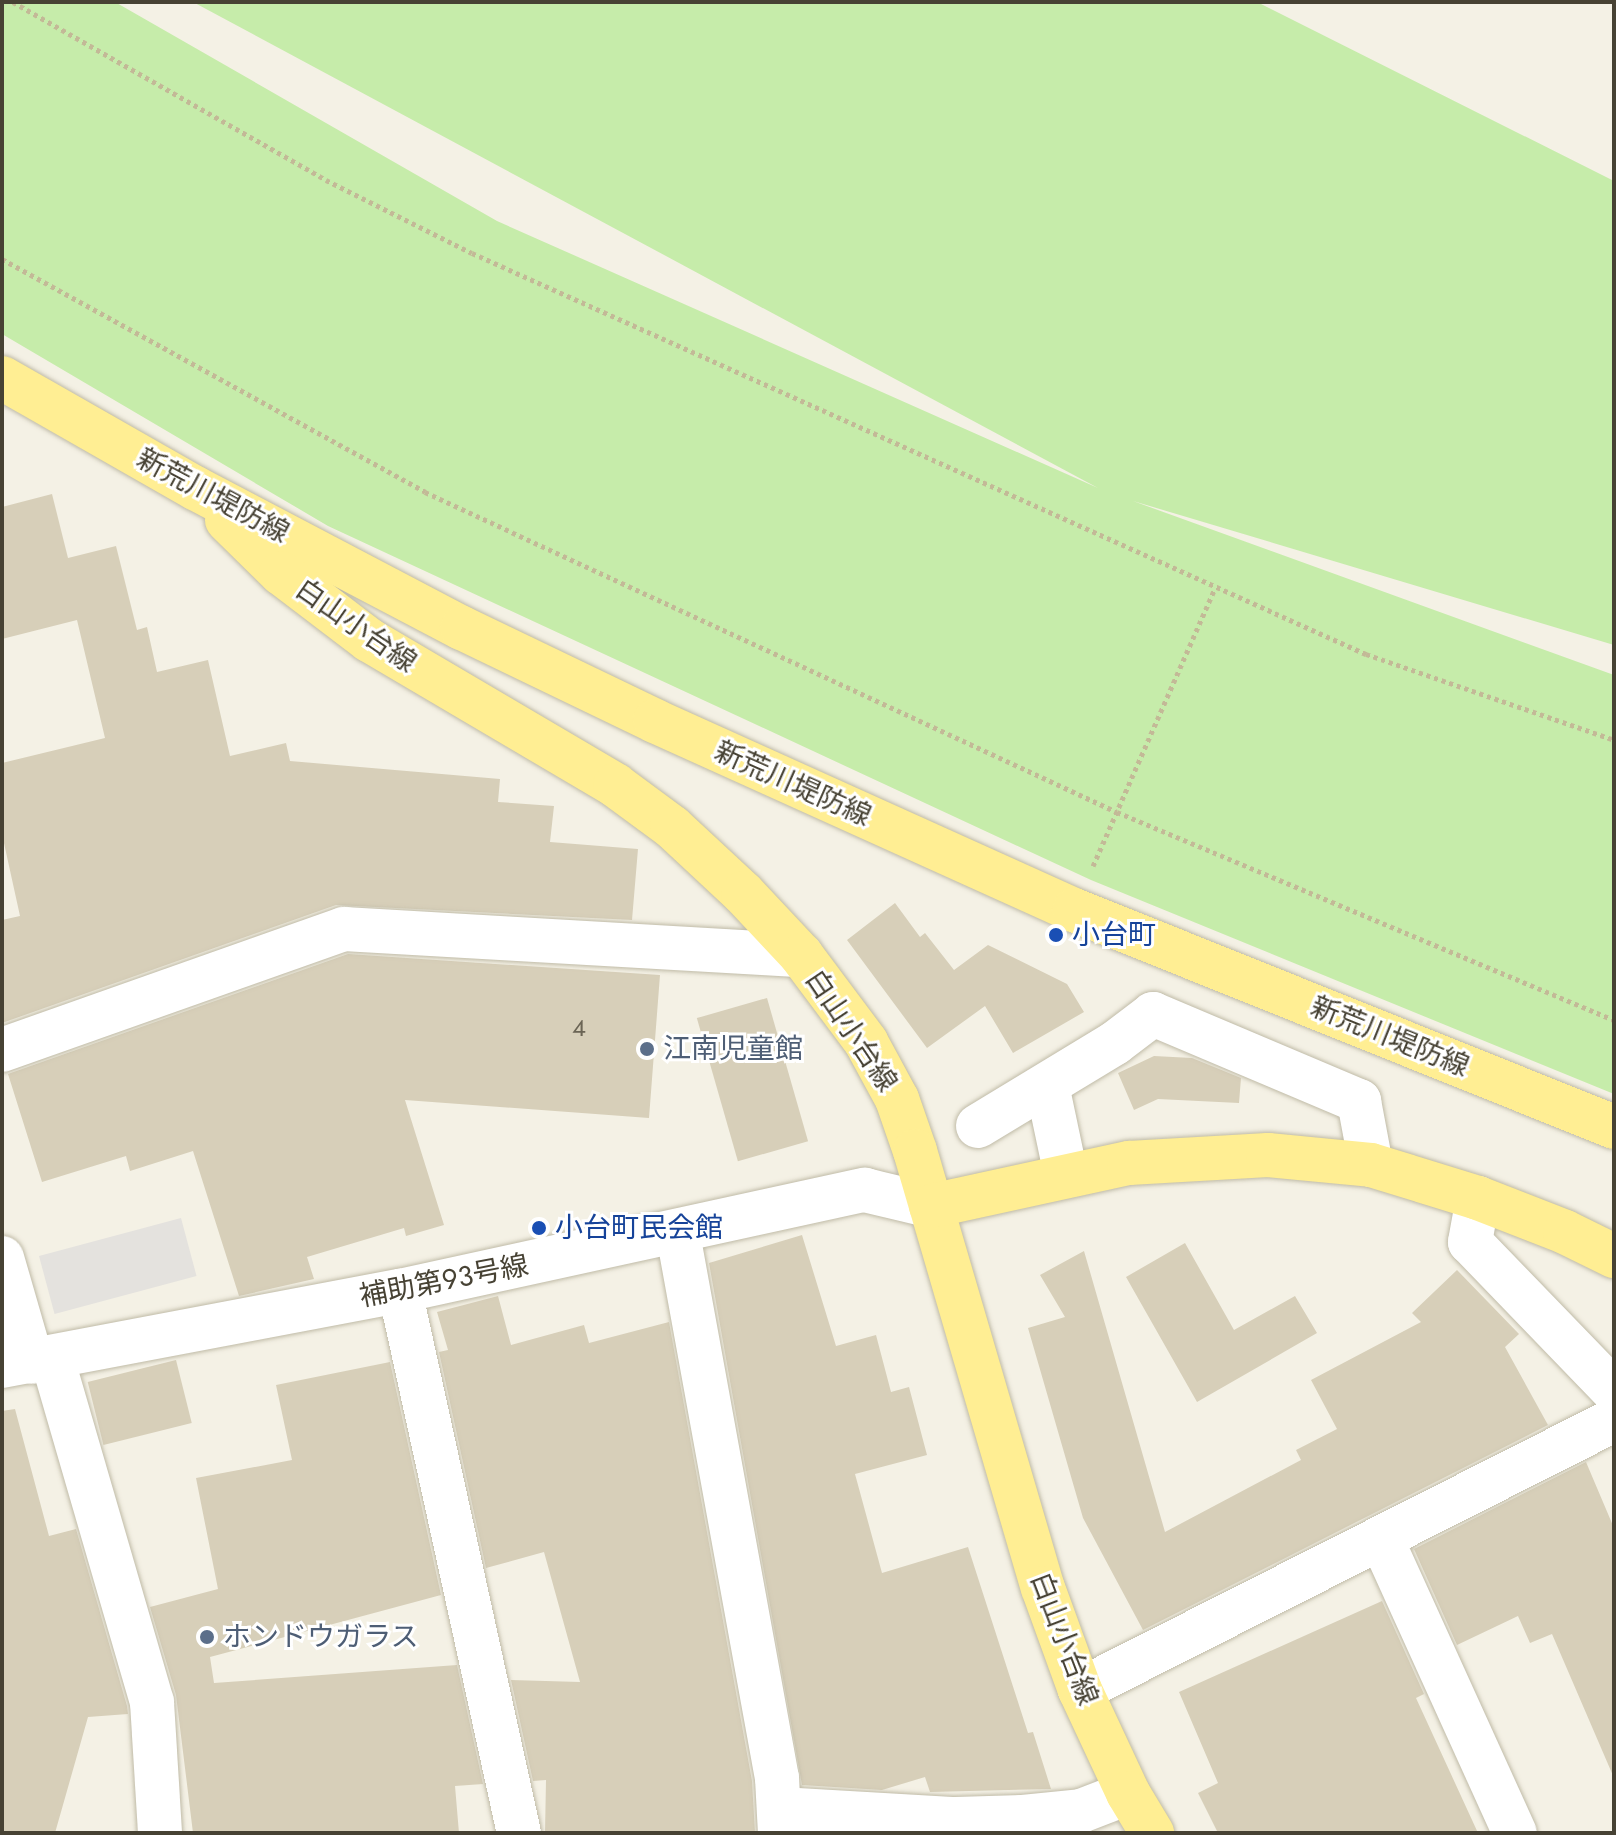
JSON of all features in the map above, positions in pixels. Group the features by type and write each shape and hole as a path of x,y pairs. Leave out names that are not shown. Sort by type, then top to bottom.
{"main road":[{"name":"新荒川堤防線","path":"2,378 195,488 462,628 614,701 1074,910 1614,1127"},
{"name":"白山小台線","path":"195,488 281,573 369,640 615,785 672,827 743,893 801,955 866,1042 897,1099 1043,1588 1080,1690 1128,1793 1152,1833"},
{"path":"931,1206 1129,1163 1268,1155 1371,1165 1478,1198 1565,1232 1614,1256"}],"street":[{"path":"2,1050 344,929 801,955"},
{"path":"978,1126 1115,1043 1153,1014 1359,1101 1371,1165"},
{"path":"1047,1085 1066,1175"},
{"name":"補助第93号線","path":"29,1362 678,1234 865,1190 931,1206"},
{"path":"1478,1198 1470,1242 1614,1391"},
{"path":"678,1234 777,1778 780,1821 1023,1817 1081,1811 1128,1793"},
{"path":"2,1258 29,1362 152,1702 160,1833"},
{"path":"400,1291 519,1833"},
{"path":"1080,1690 1614,1420"},
{"path":"1381,1538 1515,1833"}],"path":[{"path":"13,2 326,180 472,253 1366,654 1614,740"},
{"path":"2,259 425,492 1117,812 1614,1020"},
{"path":"1074,910 1215,588"}],"green space":[{"path":"2,2 115,2 497,221 1098,488 193,2 1257,2 1614,181 1614,645 1133,501 1614,675 1614,1094 1091,880 328,526 2,334"}],"shaded area":[{"path":"181,1218 197,1276 55,1314 39,1256"}],"building":[{"path":"52,494 68,558 116,546 137,630 147,627 157,672 208,660 230,756 286,743 290,761 500,779 498,802 554,806 550,842 638,849 632,920 336,905 2,1023 2,920 20,916 2,834 2,763 105,738 77,620 2,639 2,507"},
{"path":"895,903 920,937 925,933 954,970 988,945 1067,984 1084,1012 1013,1053 985,1006 927,1048 847,940"},
{"path":"348,954 660,975 649,1118 405,1100 444,1225 406,1236 404,1228 307,1257 314,1279 239,1296 193,1151 130,1171 126,1156 42,1182 8,1074"},
{"path":"767,998 808,1141 738,1161 697,1018"},
{"path":"1154,1056 1192,1058 1241,1078 1239,1103 1158,1099 1134,1110 1118,1073"},
{"path":"802,1235 836,1346 876,1335 891,1392 909,1387 927,1455 855,1474 882,1573 968,1547 1028,1733 1033,1732 1051,1789 930,1792 925,1777 882,1790 802,1785 709,1263"},
{"path":"1185,1243 1234,1330 1295,1296 1317,1333 1197,1402 1126,1277"},
{"path":"1084,1251 1165,1532 1301,1460 1296,1450 1337,1429 1311,1380 1421,1322 1412,1313 1457,1270 1519,1334 1505,1347 1548,1425 1143,1630 1083,1518 1028,1328 1065,1317 1040,1275"},
{"path":"498,1296 511,1345 584,1325 589,1343 669,1322 752,1781 755,1833 545,1833 546,1780 533,1781 511,1680 580,1682 544,1552 486,1568 439,1352 448,1350 437,1312"},
{"path":"176,1360 192,1423 103,1445 88,1382"},
{"path":"390,1362 441,1595 210,1657 214,1683 457,1665 483,1784 455,1786 459,1833 193,1833 176,1695 150,1607 218,1589 196,1478 292,1460 276,1385"},
{"path":"15,1409 49,1536 76,1529 128,1714 88,1717 55,1833 2,1833 2,1411"},
{"path":"1586,1462 1614,1528 1614,1778 1552,1634 1530,1643 1518,1616 1457,1645 1414,1549"},
{"path":"1382,1601 1424,1694 1416,1698 1478,1833 1218,1833 1198,1793 1218,1783 1179,1692"}],"place":[{"name":"小台町","path":"1056,935"},
{"name":"江南児童館","path":"647,1049"},
{"name":"小台町民会館","path":"539,1228"},
{"name":"ホンドウガラス","path":"207,1637"}]}
